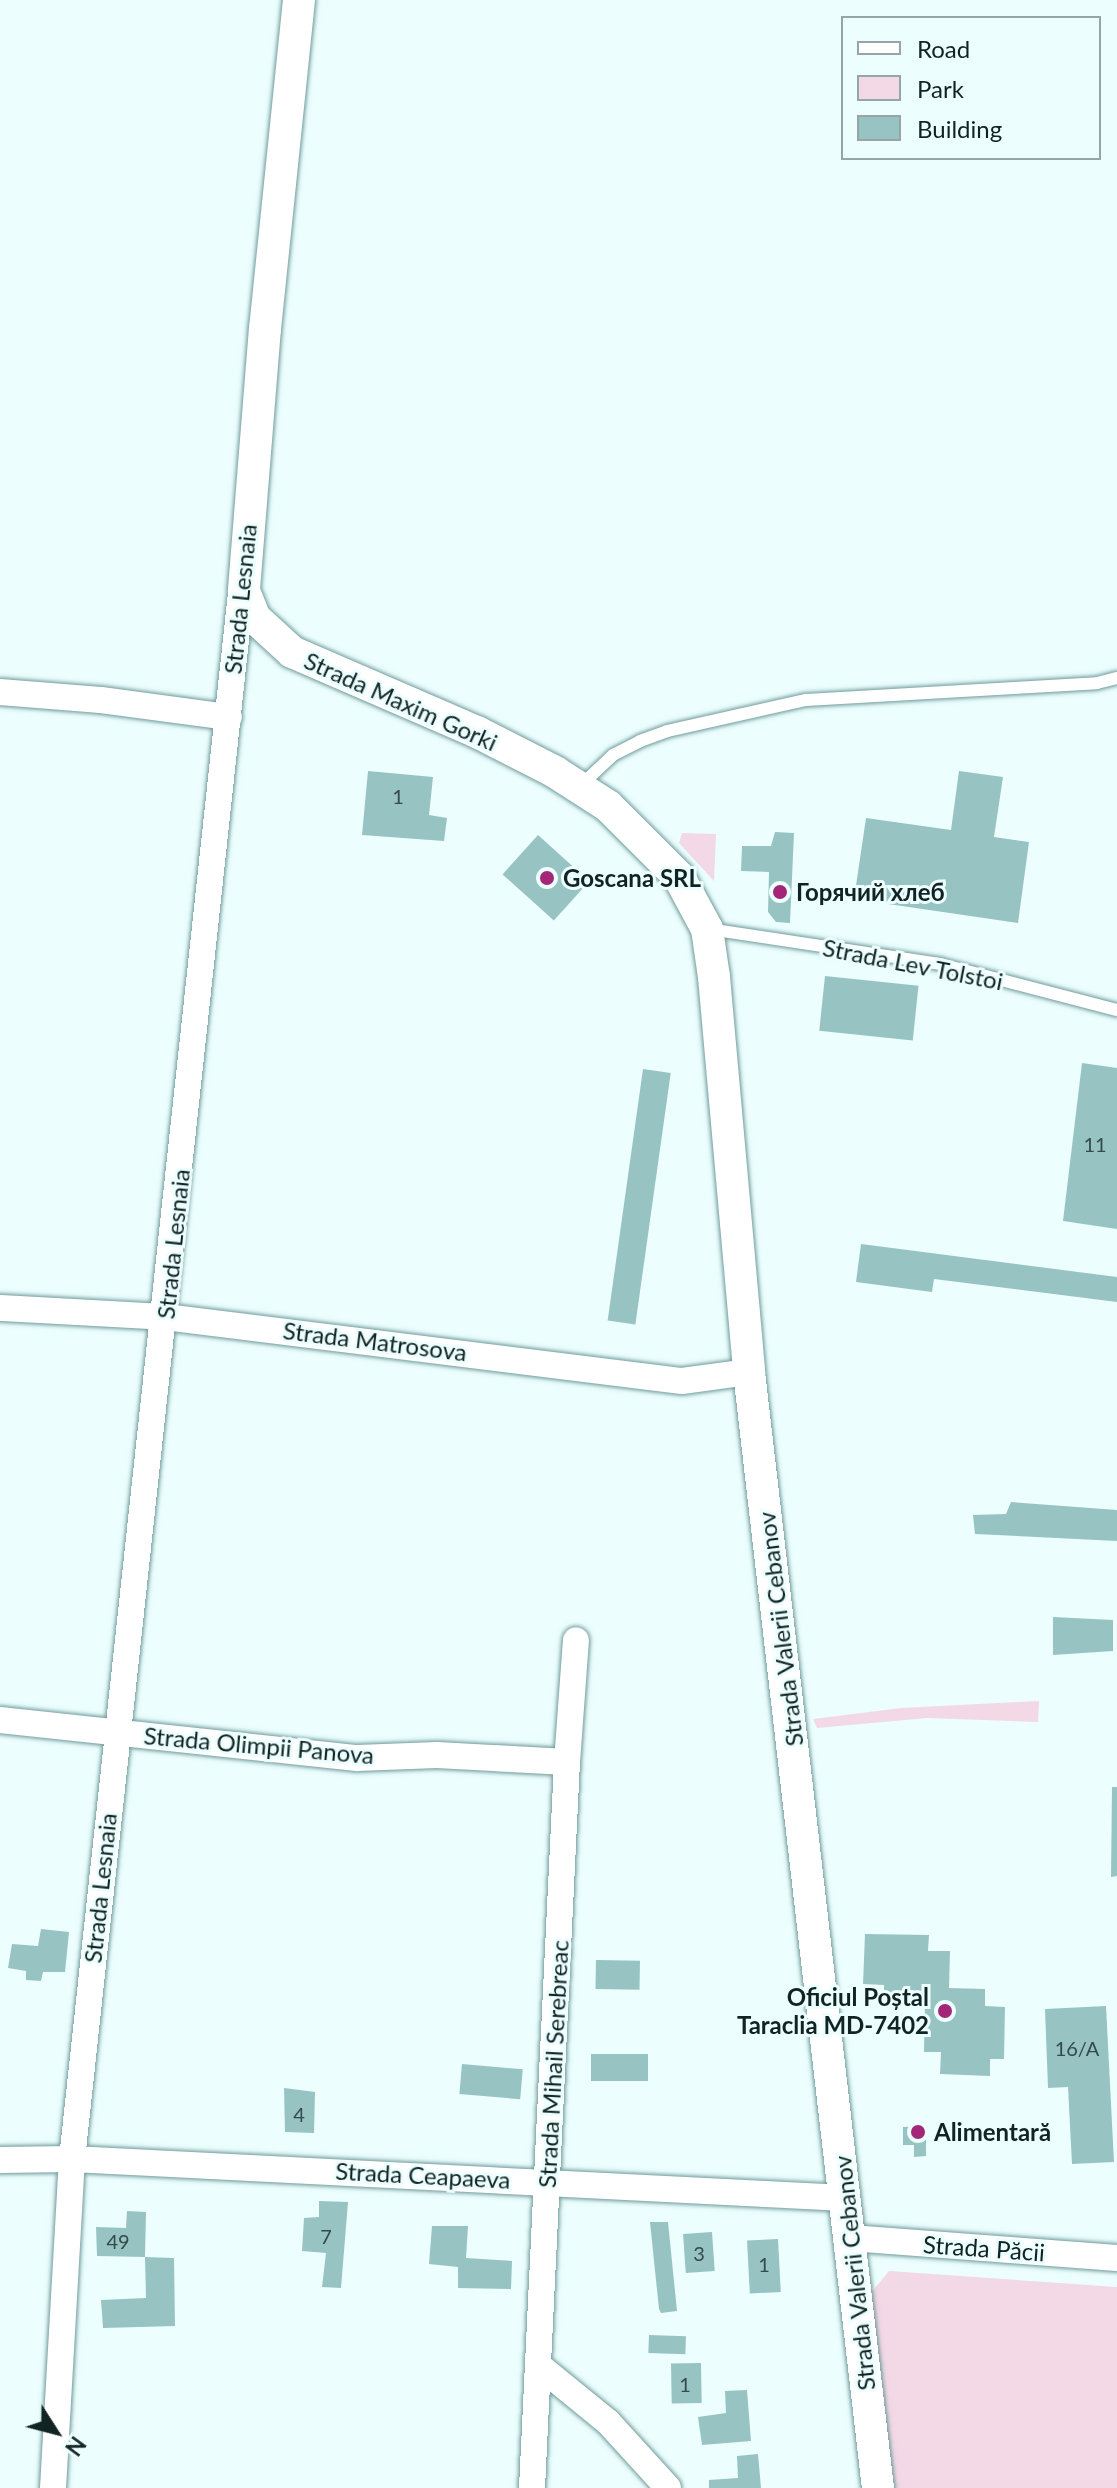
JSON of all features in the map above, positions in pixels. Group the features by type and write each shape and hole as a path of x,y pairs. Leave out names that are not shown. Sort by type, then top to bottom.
{"street":[{"name":"Strada Lesnaia","path":"53,2488 72,2159 116,1731 165,1317 229,717 299,0"},
{"name":"Strada Maxim Gorki","path":"245,557 244,591 255,618 292,652 477,732 608,806"},
{"path":"0,692 101,700 229,717"},
{"name":"Strada Valerii Cebanov","path":"608,806 679,877 707,929 714,977 749,1372 878,2488"},
{"name":"Strada Matrosova","path":"0,1308 165,1317 439,1348 682,1381 749,1372"},
{"name":"Strada Mihail Serebreac","path":"532,2488 567,1762 576,1640"},
{"name":"Strada Olimpii Panova","path":"0,1720 357,1758 437,1755 567,1762"},
{"name":"Strada Ceapaeva","path":"0,2160 72,2159 845,2198"},
{"name":"Strada Păcii","path":"850,2238 1117,2258"},
{"path":"538,2365 608,2422 668,2488"}],"lane":[{"path":"578,788 613,755 640,741 667,731 806,700 1097,683 1117,678"},
{"name":"Strada Lev Tolstoi","path":"707,929 940,964 1117,1010"}],"green space":[{"path":"682,833 716,834 714,881 679,843"},
{"path":"1039,1701 1038,1722 927,1718 817,1728 813,1719 901,1708"},
{"path":"889,2271 1117,2287 1117,2488 892,2488 871,2293"}],"building":[{"path":"368,771 433,777 429,815 447,818 444,841 362,835"},
{"path":"959,771 1003,777 994,837 1029,842 1018,923 854,899 866,818 951,830"},
{"name":"Горячий хлеб","path":"775,832 794,833 790,923 776,922 768,912 769,872 741,871 742,846 771,846"},
{"name":"Goscana SRL","path":"538,835 589,881 554,921 503,874"},
{"path":"825,976 918,986 913,1041 819,1031"},
{"path":"1082,1063 1117,1068 1117,1229 1063,1221"},
{"path":"643,1069 671,1073 635,1324 608,1321"},
{"path":"861,1244 1117,1277 1117,1302 934,1279 932,1292 856,1282"},
{"path":"1011,1502 1117,1510 1117,1541 975,1534 973,1515 1006,1514"},
{"path":"1053,1617 1113,1620 1113,1651 1053,1655"},
{"path":"1112,1787 1117,1787 1117,1876 1111,1877"},
{"path":"41,1929 69,1932 65,1972 43,1972 41,1981 26,1980 26,1971 8,1968 12,1944 38,1946"},
{"path":"865,1934 929,1935 928,1951 950,1951 949,1988 985,1989 985,2006 1005,2007 1004,2059 990,2059 990,2076 940,2074 941,2052 924,2052 925,2002 884,2001 884,1985 863,1984"},
{"path":"596,1960 640,1961 639,1990 595,1989"},
{"path":"1106,2006 1114,2162 1072,2164 1068,2087 1048,2088 1045,2009"},
{"path":"591,2054 648,2054 648,2081 591,2081"},
{"path":"462,2064 523,2069 520,2099 459,2094"},
{"path":"284,2088 315,2092 314,2133 285,2132"},
{"path":"926,2126 926,2156 914,2157 914,2145 903,2145 903,2127"},
{"path":"319,2201 348,2202 341,2288 322,2287 326,2253 302,2251 304,2218 319,2217"},
{"path":"127,2211 146,2212 145,2257 97,2256 96,2227 126,2228"},
{"path":"650,2222 668,2222 677,2311 661,2313 659,2309"},
{"path":"432,2226 468,2226 466,2258 512,2261 511,2289 458,2288 458,2267 429,2264"},
{"path":"712,2232 715,2271 686,2273 683,2234"},
{"path":"778,2239 781,2292 750,2294 747,2241"},
{"path":"145,2257 174,2258 175,2326 103,2328 101,2300 146,2298"},
{"path":"649,2335 686,2336 685,2354 648,2353"},
{"path":"701,2363 702,2403 672,2404 671,2364"},
{"path":"747,2390 751,2441 702,2445 698,2417 726,2413 725,2391"},
{"path":"758,2454 761,2488 709,2488 709,2480 738,2478 737,2456"}],"place":[{"name":"Goscana SRL","path":"547,878"},
{"name":"Горячий хлеб","path":"780,892"},
{"name":"Oficiul Poștal Taraclia MD-7402","path":"945,2011"},
{"name":"Alimentară","path":"918,2132"}]}
